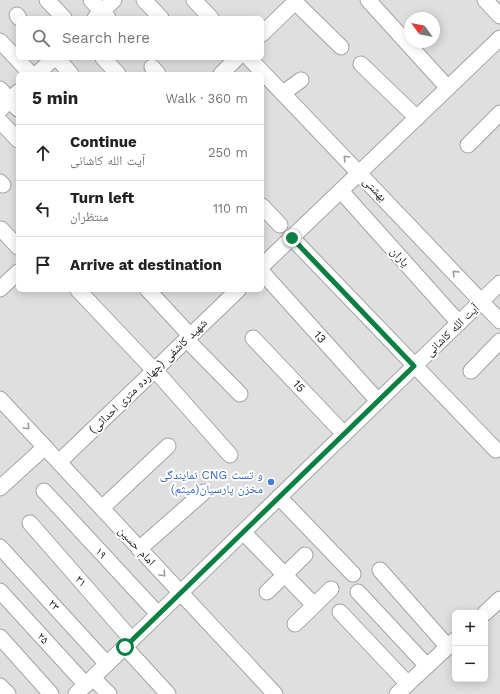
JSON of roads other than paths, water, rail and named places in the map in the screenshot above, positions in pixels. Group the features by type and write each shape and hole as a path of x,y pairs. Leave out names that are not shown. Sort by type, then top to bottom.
{"street":[{"path":"47,0 62,16"},
{"path":"91,0 102,16 114,0"},
{"path":"144,0 159,16"},
{"path":"194,0 209,16"},
{"path":"368,0 448,88"},
{"path":"485,0 500,16"},
{"path":"264,32 291,2 341,47"},
{"path":"264,264 500,38"},
{"path":"0,41 16,58"},
{"path":"18,60 29,72"},
{"path":"39,72 52,60"},
{"path":"59,60 69,72"},
{"path":"105,60 116,72"},
{"path":"223,72 235,60"},
{"name":"بهشتی","path":"251,60 263,72"},
{"path":"361,64 417,118"},
{"name":"بهشتی","path":"264,73 500,321"},
{"path":"283,93 301,80"},
{"path":"468,145 500,113"},
{"path":"0,121 16,138"},
{"name":"یاران","path":"341,191 459,322"},
{"path":"264,208 280,225"},
{"path":"0,229 16,245"},
{"path":"292,238 496,450"},
{"path":"0,289 16,274"},
{"name":"13","path":"264,274 378,401"},
{"name":"آیت الله کاشانی","path":"85,685 500,283"},
{"path":"80,292 152,368 230,455"},
{"path":"150,292 186,335 240,394"},
{"name":"شهید کاشفی (چهارده متری احداثی)","path":"59,462 186,335 236,292"},
{"name":"15","path":"253,338 344,434"},
{"path":"471,371 500,341"},
{"name":"امام حسین","path":"1,400 275,694"},
{"path":"0,488 44,446"},
{"path":"102,508 168,446"},
{"name":"۱۹","path":"44,491 158,614"},
{"path":"139,549 204,492"},
{"path":"279,498 353,574"},
{"name":"۲۱","path":"30,523 168,694"},
{"path":"243,532 314,605"},
{"name":"۲۳","path":"0,547 107,664"},
{"path":"266,592 305,556"},
{"path":"380,570 452,644 397,694"},
{"path":"295,624 331,589"},
{"name":"۲۵","path":"0,591 85,685 109,694"},
{"path":"358,592 427,666"},
{"path":"488,610 500,599"},
{"path":"340,612 408,684"},
{"path":"0,637 50,694"},
{"path":"0,686 8,694"}],"place":[{"name":"نمایندگی CNG و تست مخزن پارسیان(میثم)","path":"271,482"}]}
